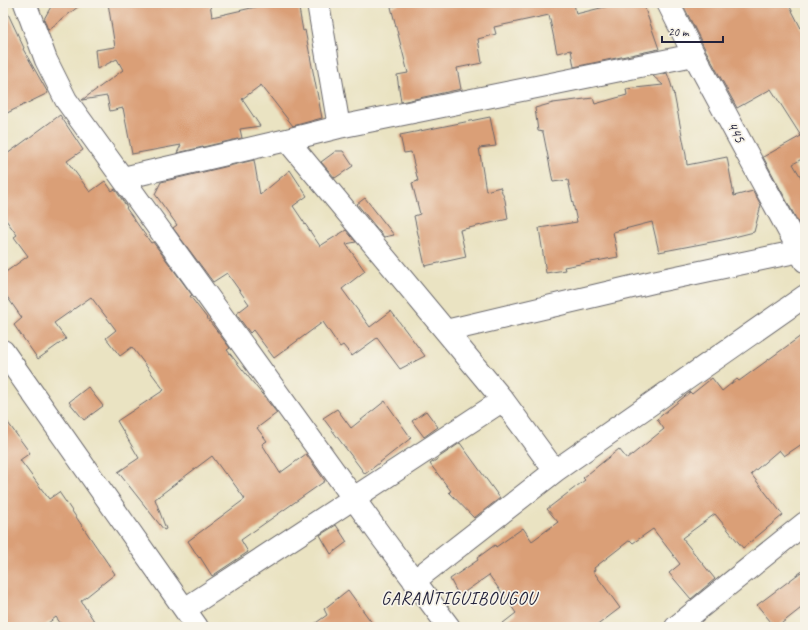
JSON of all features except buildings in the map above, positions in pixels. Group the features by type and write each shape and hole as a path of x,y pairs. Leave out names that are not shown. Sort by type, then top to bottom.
{"street":[{"path":"25,3 46,60 66,100 414,581 449,627"},
{"path":"318,3 339,127"},
{"name":"445","path":"668,3 694,55 803,253"},
{"path":"123,178 339,127 694,55"},
{"path":"287,140 503,400 555,471"},
{"path":"446,331 653,282 803,253"},
{"path":"414,581 555,471 805,296"},
{"path":"3,351 197,627"},
{"path":"185,609 503,400"},
{"path":"676,627 805,523"}],"district":[{"name":"GARANTIGUIBOUGOU","path":"459,598"}]}
